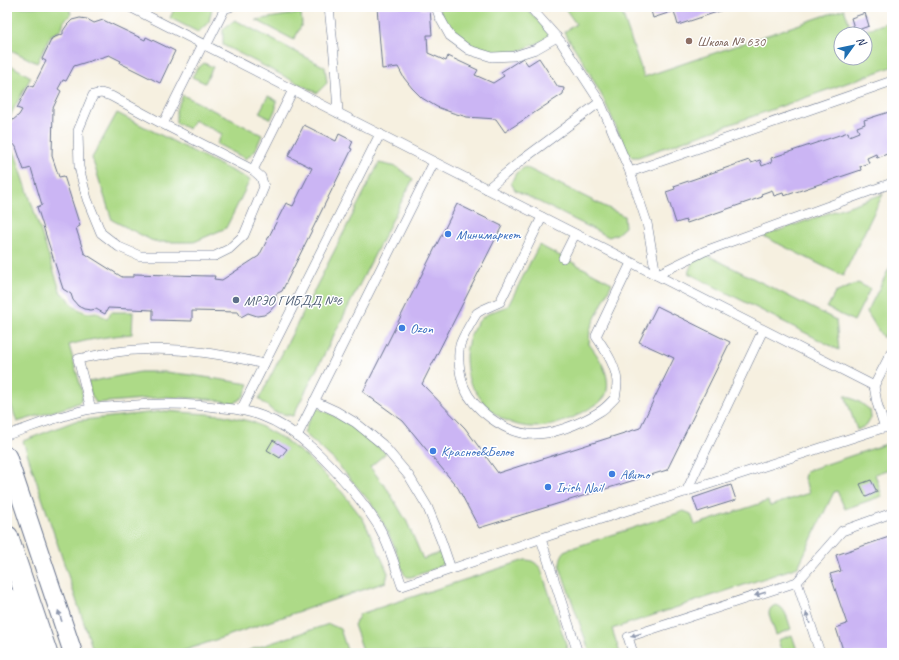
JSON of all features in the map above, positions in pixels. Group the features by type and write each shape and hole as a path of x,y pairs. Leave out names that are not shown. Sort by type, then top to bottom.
{"street":[{"path":"7,456 73,653"},
{"path":"7,537 46,653"},
{"path":"7,599 25,653"}],"lane":[{"path":"130,7 874,386"},
{"path":"163,124 225,8 230,7"},
{"path":"329,7 338,113"},
{"path":"436,7 450,36 469,50 492,57 514,56 536,49 557,37"},
{"path":"530,7 561,42 600,102 630,172 647,223 656,275"},
{"path":"630,172 892,82"},
{"path":"253,170 293,90"},
{"path":"101,93 111,96 163,124 253,170 261,177 264,187 244,235 229,250 215,256 140,256 119,248 101,233 88,199 79,167 78,131 94,95 101,93"},
{"path":"487,189 522,160 600,102"},
{"path":"241,410 380,134"},
{"path":"297,436 434,162"},
{"path":"656,275 705,251 892,183"},
{"path":"542,217 500,302 477,313 460,344 459,365 464,387 478,408 498,424 511,431 540,435 554,432 583,421 600,412 615,398 617,383 614,367 596,336 631,263"},
{"path":"563,258 575,234"},
{"path":"686,492 763,330"},
{"path":"91,409 78,359 104,353 137,350 166,350 207,352 264,364"},
{"path":"7,435 57,418 91,409 166,403 202,404 241,410 262,416 279,424 297,436 336,470 379,527 402,586 888,426 877,403 874,386 892,351"},
{"path":"314,401 336,411 361,427 382,444 409,476 427,506 451,569"},
{"path":"633,653 628,637 797,582 842,531 892,513"},
{"path":"541,539 578,653"},
{"path":"797,582 820,653"}],"green space":[{"path":"7,7 69,7 71,14 64,21 61,30 51,35 37,63 7,48"},
{"path":"175,7 212,8 209,22 198,32 170,18"},
{"path":"438,7 524,7 553,37 514,53 493,55 471,49 452,35"},
{"path":"564,7 620,7 644,77 844,9 850,26 833,26 833,66 873,66 873,28 892,21 892,67 638,157 632,157 628,153 603,98 583,61 564,32 576,24"},
{"path":"301,13 302,24 294,40 256,20"},
{"path":"235,20 325,67 327,83 317,93 223,45 223,29"},
{"path":"7,63 31,77 13,110 7,125"},
{"path":"204,63 213,67 205,83 192,77 196,70"},
{"path":"183,95 262,135 255,151 246,159 217,144 222,134 194,120 189,129 176,123 176,110"},
{"path":"268,96 276,100 276,108 271,119 259,113"},
{"path":"117,113 250,180 226,228 194,242 155,242 112,220 92,158"},
{"path":"7,137 11,149 15,153 61,293 68,298 73,306 84,312 96,312 107,319 111,312 133,312 132,334 100,338 69,345 83,395 80,402 17,422 7,393"},
{"path":"379,163 397,167 413,179 293,416 274,412 259,399"},
{"path":"525,167 624,216 625,227 617,234 609,237 515,190 511,183 516,173"},
{"path":"883,194 843,276 763,236"},
{"path":"539,245 612,283 590,329 589,344 604,367 607,387 605,397 600,402 571,419 542,427 527,427 514,424 501,418 489,408 471,385 467,370 466,355 469,340 475,326 487,314 508,306"},
{"path":"707,255 836,320 839,350 688,273 693,261"},
{"path":"892,263 892,320 883,338 867,312"},
{"path":"858,283 870,289 854,321 827,308 835,293"},
{"path":"140,372 165,372 249,384 244,396 235,403 208,399 166,397 96,403 91,394 88,382"},
{"path":"845,395 861,403 870,410 871,418 867,425 857,430"},
{"path":"317,408 331,414 353,427 386,453 370,467 388,490 407,522 423,559 442,552 444,563 433,569 411,577 407,577 404,574 395,548 371,503 334,460 304,433 308,422"},
{"path":"165,411 222,415 253,422 282,438 306,456 342,492 363,519 388,573 386,582 177,653 94,653 23,441 75,421"},
{"path":"892,442 892,468 875,474 882,496 845,509 837,491 834,492 798,567 612,629 620,653 590,653 560,567 561,557 566,550 684,511 691,514 695,525 768,501 770,506 809,493 804,478 806,471"},
{"path":"525,560 534,562 541,569 569,653 364,653 354,625 360,614"},
{"path":"776,605 784,611 791,629 776,635 769,614 771,608"},
{"path":"329,624 340,629 348,653 241,653"},
{"path":"792,635 798,653 782,653 778,640"}],"building":[{"path":"377,7 421,7 421,9 430,9 432,35 427,35 428,53 446,61 448,56 478,70 475,75 493,83 504,76 501,72 523,58 528,65 539,58 558,87 564,88 563,94 505,132 496,119 467,117 437,107 422,98 412,88 398,67 382,69"},
{"path":"650,7 732,7 678,25 674,11 653,18"},
{"path":"865,13 869,26 853,26 851,18"},
{"path":"80,18 87,19 94,23 103,20 145,40 146,37 175,51 160,83 120,63 121,61 109,55 74,66 66,81 63,80 58,89 61,91 53,108 52,156 59,177 64,176 80,226 76,228 84,253 122,277 134,277 134,274 215,276 214,279 222,280 259,256 286,203 293,206 312,168 288,156 304,125 336,141 339,134 353,141 350,148 352,149 282,291 276,294 275,305 264,315 257,316 248,313 241,317 238,312 192,311 192,321 153,320 153,310 108,308 105,314 96,309 84,309 78,306 73,300 71,294 63,289 37,207 42,205 31,168 24,170 16,147 8,133 9,126 22,110 17,108 29,85 33,87 46,61 42,59 52,38 63,34 63,31 72,20"},
{"path":"892,111 892,152 877,158 876,154 867,158 869,163 860,166 861,170 784,196 783,193 774,196 772,190 761,194 762,197 687,223 686,220 676,223 666,192 675,189 674,186 749,160 751,163 760,160 762,166 772,162 771,158 848,132 849,136 859,132 857,127 865,124 864,120"},
{"path":"457,204 502,226 422,384 465,428 498,473 640,428 674,358 639,342 657,306 730,342 667,470 479,528 458,488 403,421 363,392"},
{"path":"273,440 287,449 280,458 267,450"},
{"path":"871,480 877,492 866,497 860,484"},
{"path":"731,485 736,500 698,512 693,498"},
{"path":"892,536 892,653 844,653 836,628 847,624 830,574 841,571 836,555"}],"place":[{"name":"Школа № 630","path":"689,41"},
{"name":"Минимаркет","path":"448,234"},
{"name":"МРЭО ГИБДД №6","path":"236,300"},
{"name":"Ozon","path":"402,328"},
{"name":"Красное&Белое","path":"433,451"},
{"name":"Авито","path":"612,474"},
{"name":"Irish Nail","path":"548,487"}]}
